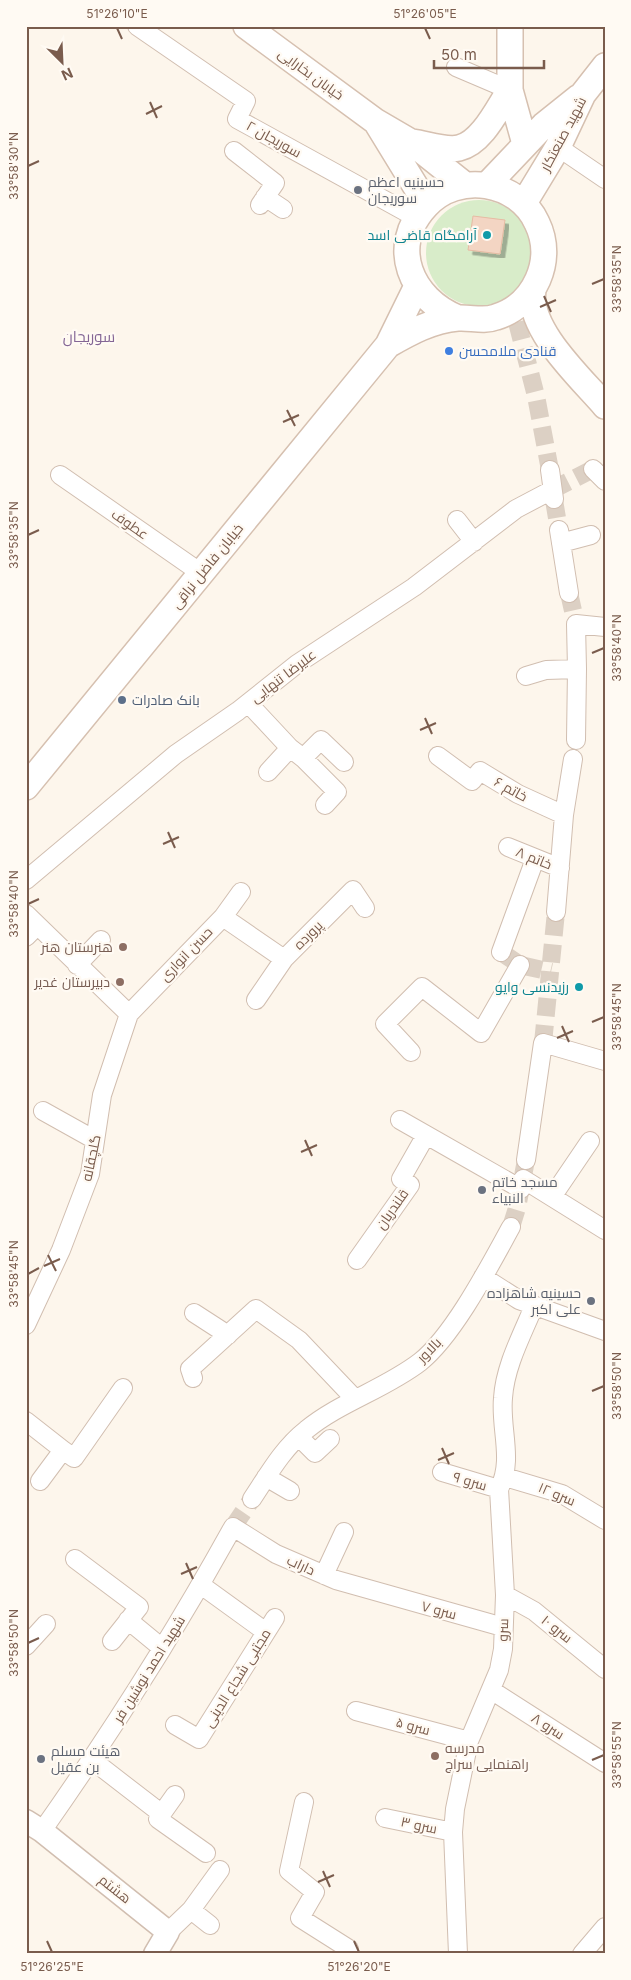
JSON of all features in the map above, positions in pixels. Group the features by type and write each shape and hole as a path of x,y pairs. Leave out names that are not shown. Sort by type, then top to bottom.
{"main road":[{"name":"خیابان بخارایی","path":"246,26 375,121 411,142 476,185"},
{"path":"510,26 510,90 526,144"},
{"name":"شهید صنعتکار","path":"524,203 558,147 583,94 605,66"},
{"path":"411,142 452,148 465,145 478,136 510,90"},
{"path":"476,185 526,144 544,125 583,94"},
{"name":"خیابان بخارایی","path":"375,121 422,212"},
{"path":"495,318 516,307 532,290 542,269 544,246 541,231 534,216 524,203 511,193 476,185 444,192 422,212 410,234 408,251 410,269 417,286 434,306 458,318 477,320 495,318 516,322 542,332"},
{"path":"388,345 417,286"},
{"path":"532,290 531,301 542,332 605,406"},
{"path":"388,345 416,329 458,318"},
{"name":"خیابان فاضل نراقی","path":"26,786 388,345"}],"street":[{"name":"سوریجان ۲","path":"137,26 246,101 237,119 422,212"},
{"path":"456,67 510,90"},
{"path":"558,147 605,179"},
{"path":"234,151 275,183 262,201 283,209"},
{"name":"علیرضا تنهایی","path":"26,880 176,754 248,703 297,664 414,587 516,509 553,495 550,470"},
{"name":"عطوف","path":"60,476 201,573"},
{"path":"457,520 474,542"},
{"path":"569,593 560,537 591,535"},
{"path":"576,740 578,669 576,624 605,627"},
{"path":"526,676 557,669 578,669"},
{"path":"248,703 337,792 324,805"},
{"path":"268,772 321,740 344,762"},
{"name":"خاتم ۶","path":"438,756 472,781 480,771 518,794 564,815"},
{"path":"556,912 564,815 573,759"},
{"name":"خاتم ۸","path":"508,847 560,868"},
{"path":"501,952 535,859"},
{"name":"پرورده","path":"256,1000 284,960 353,890 365,908"},
{"name":"حسن انواری","path":"128,1014 223,916 242,892"},
{"path":"223,916 284,960"},
{"path":"30,926 77,965 128,1014"},
{"path":"77,965 101,940"},
{"path":"411,1052 385,1024 422,987 481,1033 520,965"},
{"name":"گلچقانه","path":"26,1325 61,1250 90,1174 102,1095 128,1014"},
{"path":"526,1160 543,1043 605,1061"},
{"path":"43,1111 95,1140"},
{"path":"400,1120 522,1184 552,1197 605,1230"},
{"name":"قلندریان","path":"357,1260 410,1184 401,1179 426,1135"},
{"path":"552,1197 590,1141"},
{"name":"بالاور","path":"252,1499 266,1477 299,1437 320,1419 424,1358 448,1329 483,1277 511,1226"},
{"path":"483,1277 506,1293 534,1306 605,1331"},
{"name":"سرو","path":"458,1954 453,1832 459,1783 469,1741 491,1690 501,1660 505,1595 502,1483 503,1396 514,1358 534,1306"},
{"path":"193,1378 190,1369 256,1309 299,1340 355,1399"},
{"path":"194,1313 228,1335"},
{"path":"26,1421 74,1458 123,1388"},
{"path":"299,1437 315,1453 330,1439"},
{"path":"40,1481 63,1450"},
{"name":"سرو ۹","path":"442,1472 502,1483"},
{"path":"266,1477 290,1491"},
{"name":"سرو ۱۲","path":"502,1483 562,1494 605,1520"},
{"name":"داراب","path":"233,1527 276,1554 324,1575 375,1592"},
{"name":"شهید احمد نوشین فر","path":"34,1826 92,1760 201,1585 233,1527"},
{"path":"324,1575 344,1532"},
{"path":"75,1559 139,1606 112,1641"},
{"name":"مجتبی شجاع الدینی","path":"175,1725 199,1739 270,1625 201,1585"},
{"name":"سرو ۷","path":"375,1592 503,1627"},
{"name":"سرو ۱۰","path":"505,1595 534,1611 605,1669"},
{"path":"128,1620 162,1648"},
{"path":"26,1646 46,1624"},
{"name":"سرو ۸","path":"491,1690 605,1763"},
{"name":"سرو ۵","path":"356,1711 469,1741"},
{"path":"92,1760 162,1814"},
{"path":"174,1795 158,1819 206,1853"},
{"path":"304,1802 289,1871 315,1892 300,1918 349,1948 345,1954"},
{"name":"سرو ۳","path":"385,1818 453,1832"},
{"name":"هشتم","path":"34,1826 168,1932"},
{"path":"155,1954 168,1932 191,1910 220,1870"},
{"path":"191,1910 210,1925"},
{"path":"582,1954 605,1928"}],"green space":[{"path":"479,200 499,204 516,216 528,233 532,253 528,273 516,290 499,302 479,306 459,302 442,290 430,273 426,253 430,233 442,216 459,204"}],"building":[{"name":"آرامگاه قاضی اسد","path":"473,216 505,220 500,254 468,250"}],"tunnel":[{"path":"517,322 536,396 550,470"},
{"path":"552,490 593,469"},
{"path":"554,500 559,530"},
{"path":"569,593 576,624"},
{"path":"543,1043 556,912"},
{"path":"501,952 520,965 551,972"},
{"path":"511,1227 517,1208 526,1160"},
{"path":"233,1527 252,1499"}],"place":[{"name":"حسینیه اعظم سوریجان","path":"358,190"},
{"name":"آرامگاه قاضی اسد","path":"487,235"},
{"name":"قنادی ملامحسن","path":"449,351"},
{"name":"بانک صادرات","path":"122,700"},
{"name":"هنرستان هنر","path":"123,947"},
{"name":"دبیرستان غدیر","path":"120,982"},
{"name":"رزیدنسی وایو","path":"579,987"},
{"name":"مسجد خاتم النبیاء","path":"482,1190"},
{"name":"حسینیه شاهزاده علی اکبر","path":"591,1301"},
{"name":"مدرسه راهنمایی سراج","path":"435,1756"},
{"name":"هیئت مسلم بن عقیل","path":"41,1759"}],"district":[{"name":"سوریجان","path":"89,337"}]}
